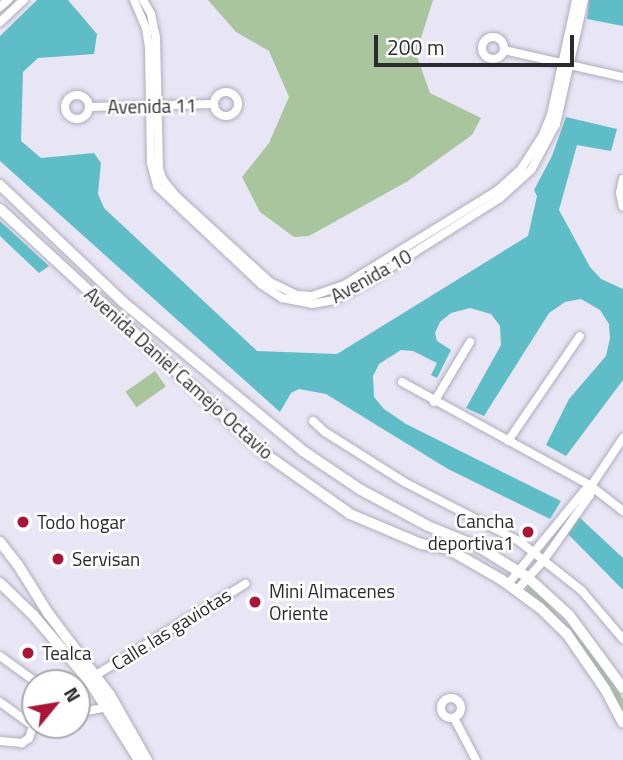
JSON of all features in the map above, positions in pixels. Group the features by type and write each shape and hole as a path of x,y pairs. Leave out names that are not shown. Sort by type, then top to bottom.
{"main road":[{"name":"Avenida Daniel Camejo Octavio","path":"0,185 123,302 303,451 360,490 428,526 479,547 529,578 569,615 623,688"},
{"name":"Avenida Daniel Camejo Octavio","path":"0,209 254,445 293,474 350,514 410,540 448,549 512,587 567,634 605,689 623,723"},
{"path":"0,542 23,571 48,613 96,675 147,760"},
{"path":"0,583 44,626 108,707 139,760"}],"street":[{"path":"0,8 8,0"},
{"path":"0,22 24,0"},
{"name":"Avenida 10","path":"137,0 148,38 153,106 150,163 157,186 244,263 272,292 295,303 312,304 335,300 363,279 516,186 556,124 580,1"},
{"path":"504,50 623,77"},
{"name":"Avenida 11","path":"89,107 214,104"},
{"path":"623,179 620,193 623,207"},
{"path":"508,441 580,336"},
{"path":"434,402 470,342"},
{"path":"402,382 434,402 592,486 623,511"},
{"path":"313,421 325,432 404,482 519,541 582,590 623,639"},
{"path":"512,587 529,578 544,561 590,495 592,486 623,438"},
{"path":"512,587 519,571 584,491 592,486"},
{"name":"Calle las gaviotas","path":"96,675 245,584"},
{"path":"0,656 21,671"},
{"path":"0,702 33,726 29,738 22,743 0,741"},
{"path":"91,710 108,707"},
{"path":"454,718 476,760"}],"green space":[{"path":"208,0 433,0 416,54 430,93 481,118 472,135 408,181 309,236 294,237 260,212 242,177 269,143 289,97 269,51 236,32"},
{"path":"155,371 166,387 136,407 126,392"},
{"path":"530,585 591,651 623,699 623,712 576,642 525,591"}],"water":[{"path":"37,0 68,0 97,34 94,54 38,58 23,72 21,141 41,158 94,153 101,163 98,194 104,208 257,351 337,354 528,236 537,196 534,190 552,156 566,117 617,129 611,151 577,145 559,210 590,267 601,279 623,289 623,380 566,456 546,445 569,399 606,356 610,338 609,324 600,310 581,299 565,302 549,313 484,416 466,408 501,345 500,326 491,314 470,308 451,313 440,322 435,333 437,341 451,350 437,378 431,375 437,363 413,351 401,350 379,364 373,376 374,397 384,409 406,424 561,501 550,519 448,469 326,394 299,389 291,393 280,412 0,161 0,36"},
{"path":"589,0 623,0 623,26 587,19"},
{"path":"0,221 49,266 39,273 0,236"},
{"path":"579,517 623,558 623,590 568,534"}],"place":[{"name":"Todo hogar","path":"23,522"},
{"name":"Cancha deportiva1","path":"528,532"},
{"name":"Servisan","path":"58,559"},
{"name":"Mini Almacenes Oriente","path":"255,602"},
{"name":"Tealca","path":"28,653"}]}
